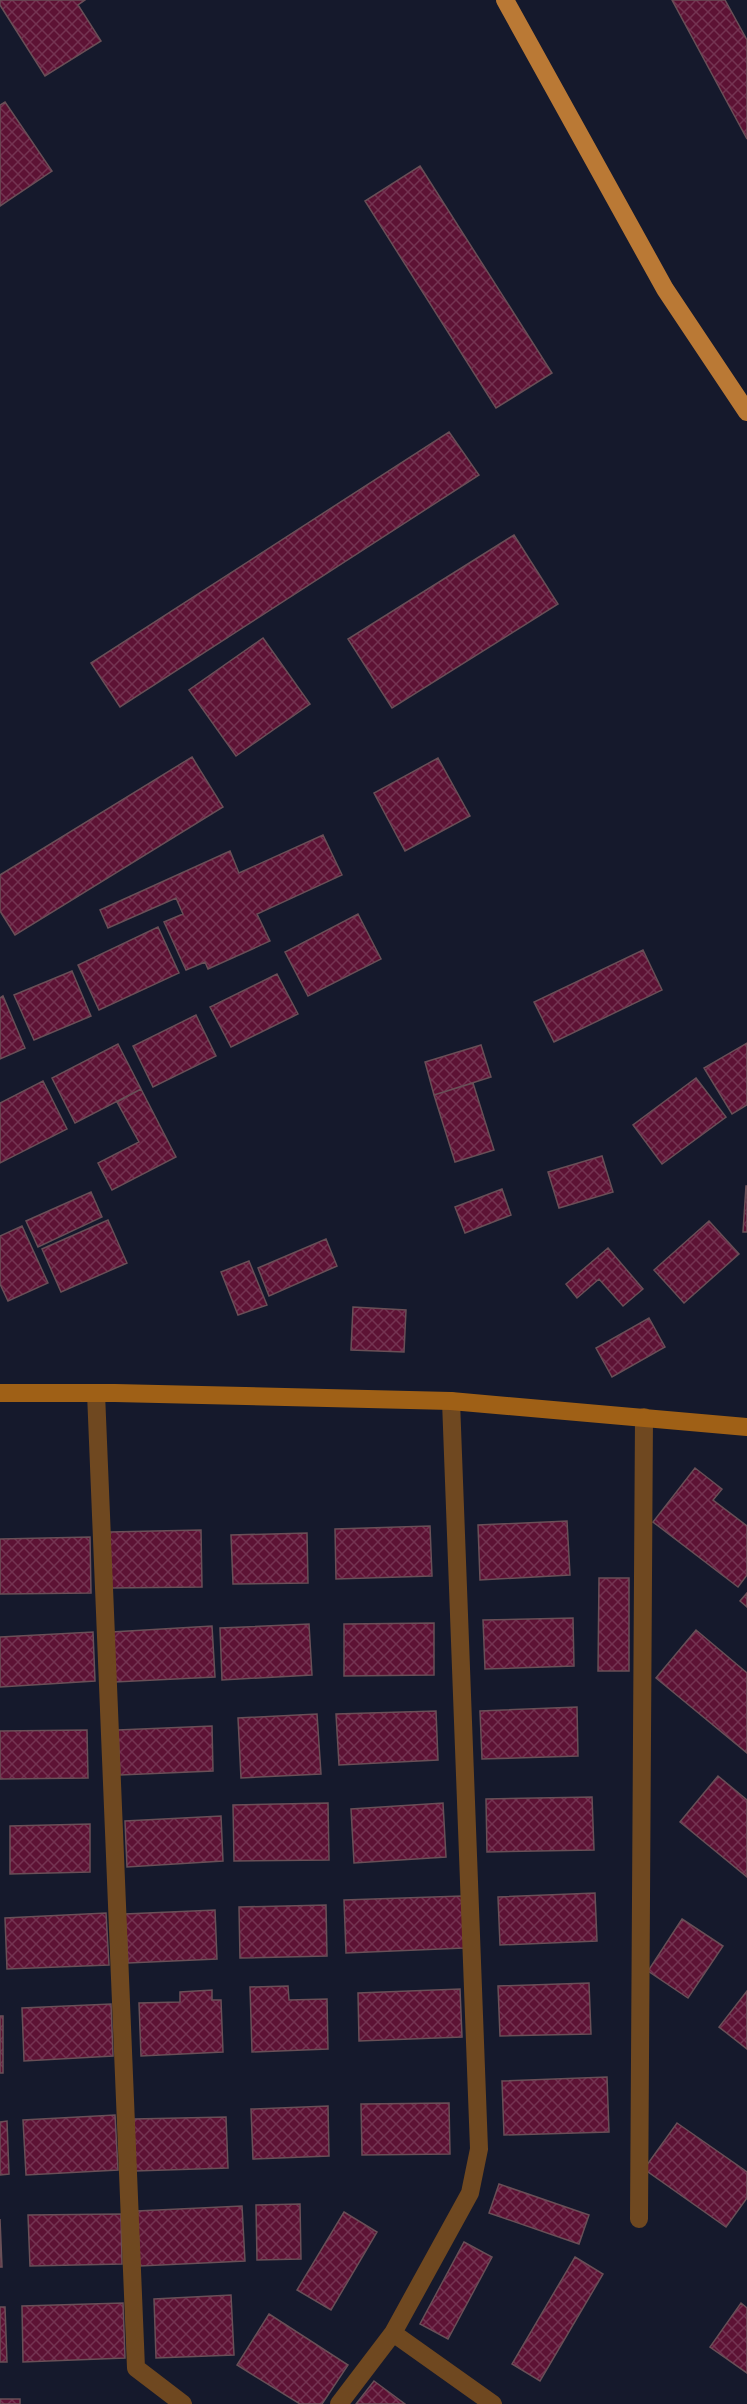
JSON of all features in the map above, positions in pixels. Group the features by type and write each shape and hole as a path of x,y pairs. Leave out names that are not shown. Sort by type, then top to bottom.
{"main road":[{"path":"505,0 665,289 747,412"},
{"path":"0,1393 451,1401 747,1426"}],"street":[{"path":"96,1393 136,2368 183,2404"},
{"path":"339,2404 393,2333 470,2193 478,2149 451,1401"},
{"path":"639,2219 644,1417"},
{"path":"393,2333 493,2404"}],"building":[{"path":"0,0 85,0 78,5 101,41 45,76 0,5"},
{"path":"672,0 725,0 747,40 747,139"},
{"path":"5,102 52,171 0,206 0,105"},
{"path":"420,166 552,373 496,408 365,201"},
{"path":"449,432 479,475 120,707 91,663"},
{"path":"514,535 558,604 392,708 348,639"},
{"path":"263,638 310,704 236,756 189,690"},
{"path":"192,757 223,807 15,935 0,911 0,875"},
{"path":"438,758 470,816 405,851 374,793"},
{"path":"323,835 342,875 257,914 270,941 208,969 205,962 186,970 164,922 183,914 176,898 108,928 100,910 230,851 239,873"},
{"path":"358,914 381,959 308,996 285,952"},
{"path":"158,927 179,973 99,1010 78,965"},
{"path":"643,950 662,990 554,1042 534,1002"},
{"path":"72,971 91,1016 34,1040 14,995"},
{"path":"277,974 298,1014 231,1047 210,1007"},
{"path":"3,996 25,1048 0,1059 0,998"},
{"path":"196,1015 216,1056 153,1087 133,1046"},
{"path":"747,1043 747,1105 732,1114 704,1068"},
{"path":"118,1044 141,1089 75,1123 52,1078"},
{"path":"481,1045 491,1077 434,1095 425,1062"},
{"path":"696,1078 726,1117 662,1164 633,1125"},
{"path":"43,1081 67,1129 0,1163 0,1103"},
{"path":"473,1083 494,1150 455,1162 434,1095"},
{"path":"141,1089 176,1157 112,1190 98,1163 139,1142 117,1102"},
{"path":"602,1156 613,1192 559,1208 548,1172"},
{"path":"746,1186 747,1232 743,1232"},
{"path":"502,1189 511,1215 465,1233 455,1207"},
{"path":"91,1192 102,1217 38,1247 26,1221"},
{"path":"108,1220 127,1263 61,1292 42,1249"},
{"path":"709,1221 739,1254 684,1303 654,1270"},
{"path":"22,1226 48,1283 8,1301 0,1284 0,1236"},
{"path":"326,1239 337,1266 269,1296 258,1268"},
{"path":"608,1248 643,1289 623,1306 599,1279 577,1298 566,1284"},
{"path":"249,1261 267,1305 238,1315 221,1272"},
{"path":"353,1307 406,1310 404,1352 351,1350"},
{"path":"649,1318 665,1347 612,1377 596,1348"},
{"path":"695,1468 722,1489 713,1500 747,1526 747,1575 738,1587 653,1522"},
{"path":"567,1521 570,1575 480,1580 478,1525"},
{"path":"430,1526 432,1576 336,1579 335,1529"},
{"path":"201,1530 202,1587 110,1588 110,1532"},
{"path":"307,1533 308,1583 233,1584 231,1535"},
{"path":"90,1537 91,1593 0,1594 0,1539"},
{"path":"599,1578 629,1578 629,1671 598,1671"},
{"path":"747,1593 747,1607 740,1601"},
{"path":"573,1618 574,1666 485,1669 483,1620"},
{"path":"434,1623 434,1675 344,1676 344,1624"},
{"path":"309,1624 312,1675 222,1680 220,1628"},
{"path":"212,1626 215,1677 115,1682 112,1632"},
{"path":"696,1630 747,1673 747,1753 656,1678"},
{"path":"93,1632 95,1681 0,1687 0,1637"},
{"path":"577,1707 578,1756 482,1759 480,1711"},
{"path":"436,1711 438,1760 339,1765 336,1714"},
{"path":"317,1714 321,1774 241,1778 238,1718"},
{"path":"212,1726 213,1771 120,1775 118,1730"},
{"path":"87,1730 88,1778 0,1779 0,1731"},
{"path":"718,1776 747,1800 747,1877 680,1822"},
{"path":"592,1797 594,1850 487,1852 486,1799"},
{"path":"328,1803 329,1860 234,1861 233,1805"},
{"path":"443,1803 446,1857 354,1863 351,1809"},
{"path":"221,1816 223,1861 127,1867 125,1821"},
{"path":"90,1824 90,1872 10,1874 10,1826"},
{"path":"595,1893 597,1941 500,1945 498,1897"},
{"path":"462,1896 464,1948 346,1953 344,1900"},
{"path":"326,1905 327,1956 240,1958 239,1907"},
{"path":"215,1910 217,1959 128,1963 125,1914"},
{"path":"106,1913 109,1965 7,1969 5,1918"},
{"path":"682,1919 723,1946 688,1998 648,1971"},
{"path":"589,1983 591,2034 500,2036 498,1986"},
{"path":"288,1986 289,2000 327,1999 328,2049 252,2052 250,1987"},
{"path":"460,1989 462,2037 359,2041 358,1993"},
{"path":"212,1990 212,2000 221,2000 223,2052 141,2056 139,2003 180,2002 180,1992"},
{"path":"747,1991 747,2049 719,2027"},
{"path":"111,2004 113,2056 24,2061 22,2008"},
{"path":"0,2016 3,2016 3,2073 0,2073"},
{"path":"607,2077 609,2132 504,2135 502,2081"},
{"path":"449,2103 450,2154 362,2155 361,2104"},
{"path":"328,2106 329,2156 253,2159 251,2109"},
{"path":"115,2115 118,2170 26,2175 23,2120"},
{"path":"226,2117 228,2168 135,2171 134,2119"},
{"path":"7,2121 9,2174 0,2175 0,2122"},
{"path":"677,2123 747,2172 747,2198 726,2227 644,2169"},
{"path":"499,2184 589,2215 579,2244 489,2213"},
{"path":"300,2204 301,2259 257,2260 256,2205"},
{"path":"242,2206 245,2261 140,2266 137,2211"},
{"path":"344,2212 377,2232 331,2310 297,2290"},
{"path":"121,2214 122,2264 30,2266 28,2215"},
{"path":"0,2219 2,2267 0,2267"},
{"path":"464,2242 492,2257 448,2339 420,2324"},
{"path":"575,2257 603,2274 540,2381 512,2364"},
{"path":"231,2295 234,2355 156,2358 154,2299"},
{"path":"123,2303 125,2358 23,2362 22,2306"},
{"path":"741,2303 747,2308 747,2373 710,2347"},
{"path":"0,2307 5,2307 7,2362 0,2362"},
{"path":"269,2314 348,2365 322,2404 300,2404 237,2365"},
{"path":"374,2381 405,2404 356,2404"},
{"path":"0,2399 20,2399 20,2404 0,2404"}]}
